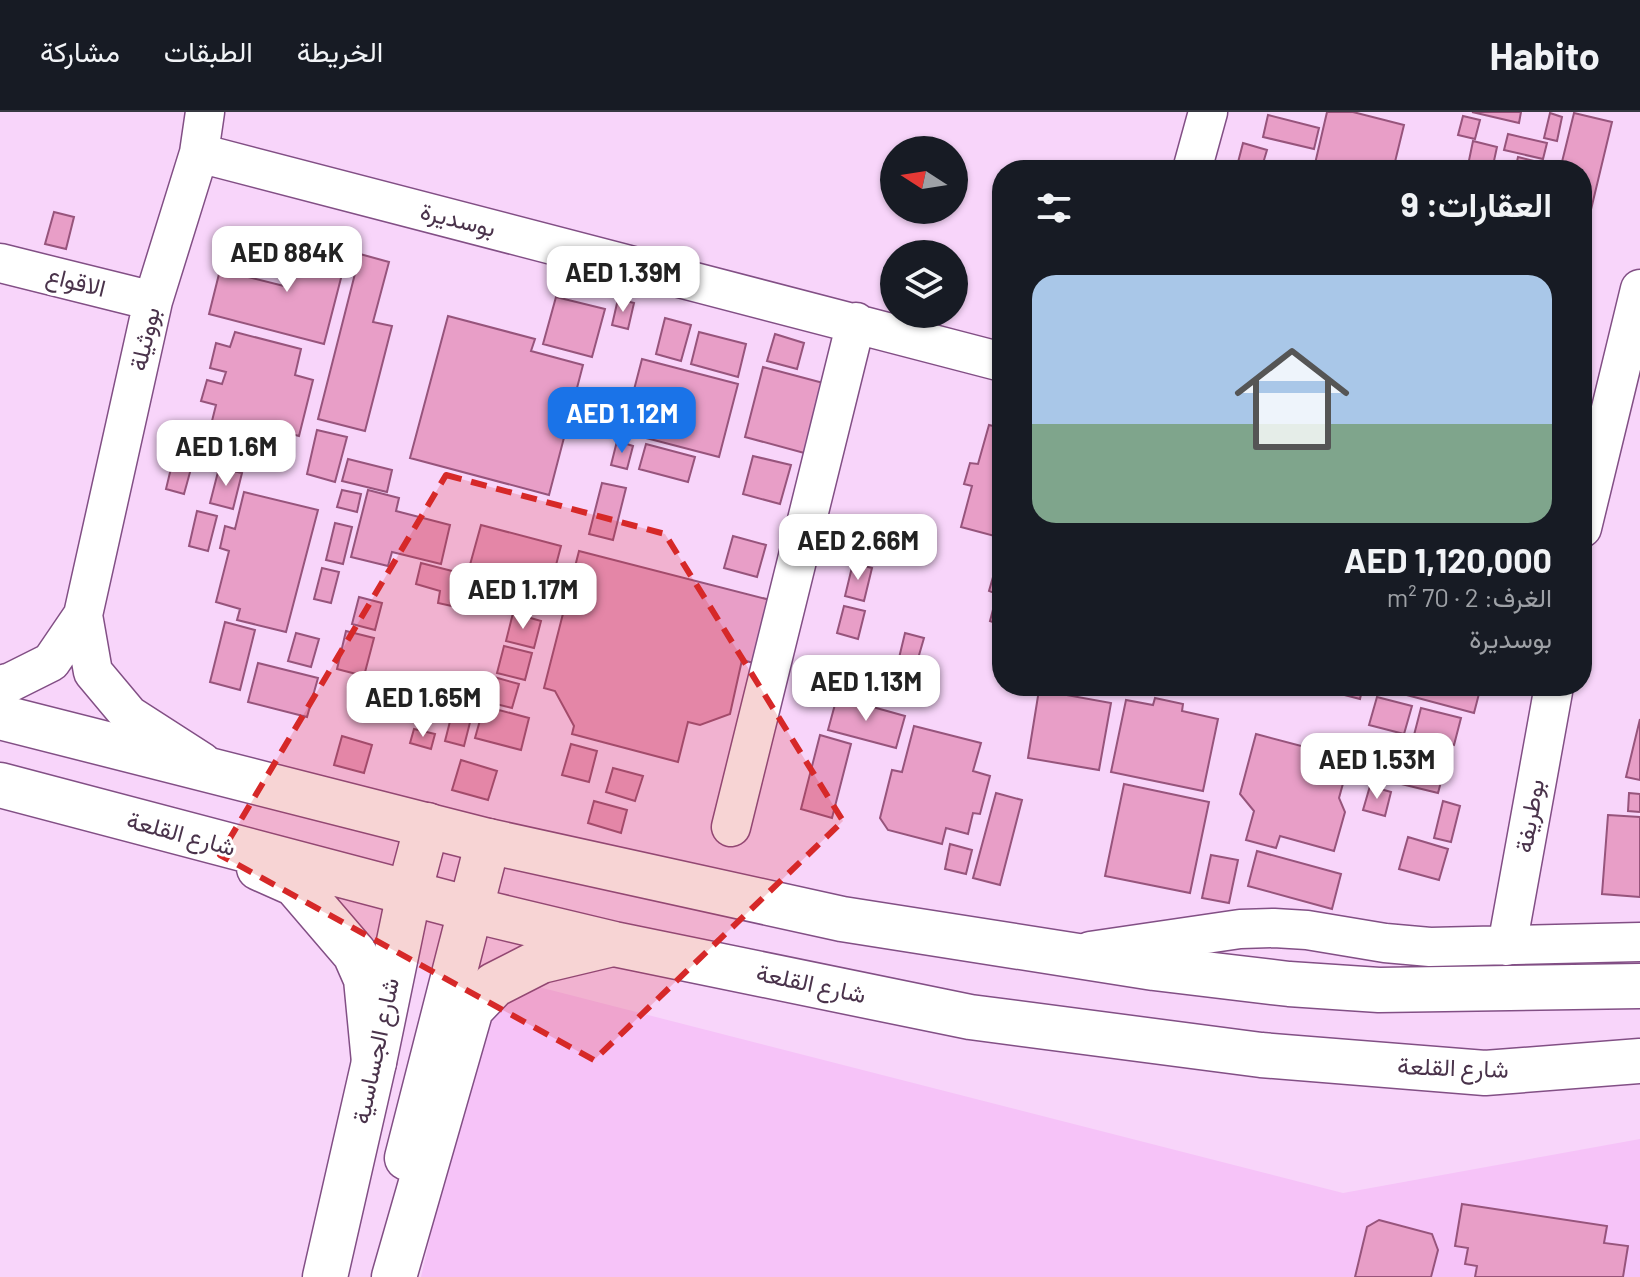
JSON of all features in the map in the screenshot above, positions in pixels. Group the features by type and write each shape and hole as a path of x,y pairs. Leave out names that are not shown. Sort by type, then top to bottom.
{"main road":[{"path":"0,717 488,841 810,913 1154,968 1289,984 1379,990 1640,986"},
{"name":"شارع القلعة","path":"0,785 471,910 614,944 970,1017 1261,1055 1485,1073 1640,1061"},
{"name":"شارع الجساسية","path":"325,1277 409,893 427,825"},
{"path":"191,837 295,884 355,954 366,979 374,1062"},
{"path":"377,1277 488,841"},
{"path":"394,1277 471,1009 494,985 541,961 614,944"}],"street":[{"name":"بووثيلة","path":"0,685 51,662 83,615 153,301 199,153 205,112"},
{"path":"1195,160 1208,112"},
{"name":"بوسديرة","path":"199,153 992,359"},
{"name":"الاقواع","path":"0,263 153,301"},
{"path":"1592,485 1640,289"},
{"path":"731,827 856,322"},
{"name":"بووثيلة","path":"83,615 93,672 129,715 215,771"},
{"name":"بوطريفة","path":"1507,946 1552,696"},
{"path":"1065,954 1240,929 1274,928 1430,947 1640,942"}],"highlighted area":[{"path":"446,475 665,534 843,821 594,1060 220,855"}],"shaded area":[{"path":"527,984 1343,1193 1640,1139 1640,1277 421,1277 481,1016"}],"building":[{"path":"1327,112 1353,112 1404,125 1395,160 1316,160"},
{"path":"1472,112 1521,112 1519,123"},
{"path":"1550,113 1562,117 1557,141 1544,138"},
{"path":"1574,113 1612,122 1592,205 1592,160 1562,160"},
{"path":"1268,115 1319,128 1314,149 1263,137"},
{"path":"1463,116 1480,120 1475,139 1458,135"},
{"path":"1508,134 1547,143 1543,159 1504,150"},
{"path":"1473,141 1497,147 1494,160 1469,160"},
{"path":"1243,143 1267,150 1264,160 1239,160"},
{"path":"54,212 74,217 66,249 45,244"},
{"path":"301,235 349,247 324,344 209,314 220,270 288,287"},
{"path":"360,254 389,262 373,322 392,326 365,431 318,419"},
{"path":"556,297 605,309 592,357 543,344"},
{"path":"618,299 634,303 628,329 612,325"},
{"path":"448,316 535,339 531,351 583,365 549,495 410,458"},
{"path":"665,318 691,325 681,361 656,354"},
{"path":"235,332 301,349 295,375 313,380 299,436 280,431 274,458 207,441 216,405 201,401 207,380 222,384 226,372 210,368 216,343 230,347"},
{"path":"699,332 746,344 738,377 691,364"},
{"path":"775,334 804,343 797,369 767,361"},
{"path":"642,359 738,384 719,457 623,432"},
{"path":"763,367 827,384 808,454 745,437"},
{"path":"989,425 992,426 992,535 961,527 972,486 964,484 970,463 978,464"},
{"path":"317,430 347,437 335,482 307,474"},
{"path":"617,441 633,446 627,469 611,465"},
{"path":"646,444 695,457 688,482 639,469"},
{"path":"753,456 791,465 780,504 743,494"},
{"path":"348,459 392,470 387,492 342,481"},
{"path":"173,460 192,465 184,494 166,489"},
{"path":"219,468 242,473 233,509 210,503"},
{"path":"602,483 626,488 613,540 589,534"},
{"path":"342,490 361,494 357,512 337,507"},
{"path":"368,490 399,498 396,511 450,525 441,564 392,552 388,566 351,557"},
{"path":"244,492 318,510 286,632 237,620 240,609 216,602 229,551 220,548 225,526 235,529"},
{"path":"197,511 217,516 208,551 189,546"},
{"path":"335,523 352,527 343,564 326,560"},
{"path":"481,525 561,546 546,603 513,594 516,585 468,572"},
{"path":"733,536 766,545 757,577 724,568"},
{"path":"579,551 778,602 762,665 742,660 730,714 700,725 688,722 678,762 572,734 574,726 555,691 544,688"},
{"path":"421,563 495,582 489,603 464,597 461,608 438,603 440,591 416,584"},
{"path":"853,563 872,568 864,601 845,596"},
{"path":"322,568 339,572 331,603 314,599"},
{"path":"359,597 382,603 375,630 352,624"},
{"path":"844,606 865,611 858,639 837,633"},
{"path":"513,613 541,621 534,648 506,641"},
{"path":"225,622 255,630 240,690 210,682"},
{"path":"346,631 374,638 364,676 337,669"},
{"path":"296,633 319,639 311,667 288,661"},
{"path":"905,633 924,638 917,662 899,658"},
{"path":"504,646 532,653 525,680 497,673"},
{"path":"258,663 318,678 307,717 248,702"},
{"path":"494,677 519,684 512,708 488,702"},
{"path":"458,690 477,695 464,746 445,741"},
{"path":"1038,696 1072,696 1111,703 1099,770 1028,758"},
{"path":"1410,696 1478,696 1474,713"},
{"path":"837,697 905,716 896,748 828,730"},
{"path":"1377,697 1412,706 1404,734 1369,725"},
{"path":"1155,698 1183,704 1182,711 1218,719 1203,791 1111,772 1126,700 1153,705"},
{"path":"484,706 529,718 521,750 475,738"},
{"path":"1421,708 1461,718 1454,745 1414,735"},
{"path":"1640,719 1640,780 1626,777"},
{"path":"914,726 981,743 973,771 990,776 980,814 973,813 968,834 946,828 942,844 888,830 880,818 892,770 902,772"},
{"path":"414,729 435,734 431,749 410,743"},
{"path":"1256,734 1324,752 1326,745 1352,751 1339,798 1345,812 1334,851 1280,836 1276,848 1246,840 1254,811 1240,794"},
{"path":"820,735 851,744 832,818 801,809"},
{"path":"342,736 372,745 364,773 334,765"},
{"path":"1396,739 1449,752 1438,793 1385,780"},
{"path":"571,744 597,751 589,782 562,775"},
{"path":"461,760 497,771 488,800 452,790"},
{"path":"613,768 643,776 635,801 606,792"},
{"path":"1124,784 1209,802 1190,893 1105,876"},
{"path":"1370,786 1391,792 1385,816 1363,810"},
{"path":"996,793 1022,800 1000,885 973,878"},
{"path":"1629,793 1640,794 1640,812 1628,811"},
{"path":"594,801 627,810 621,833 588,823"},
{"path":"1443,801 1460,806 1451,842 1434,838"},
{"path":"1608,815 1640,817 1640,897 1602,894"},
{"path":"1408,837 1448,849 1439,880 1399,869"},
{"path":"950,844 972,850 966,874 945,869"},
{"path":"1257,851 1341,874 1332,909 1248,886"},
{"path":"1211,855 1238,860 1229,903 1202,898"},
{"path":"1462,1204 1607,1226 1604,1243 1628,1246 1623,1277 1475,1277 1477,1266 1465,1264 1468,1248 1455,1246"},
{"path":"1379,1220 1432,1234 1438,1250 1431,1277 1355,1277 1367,1227"}]}
